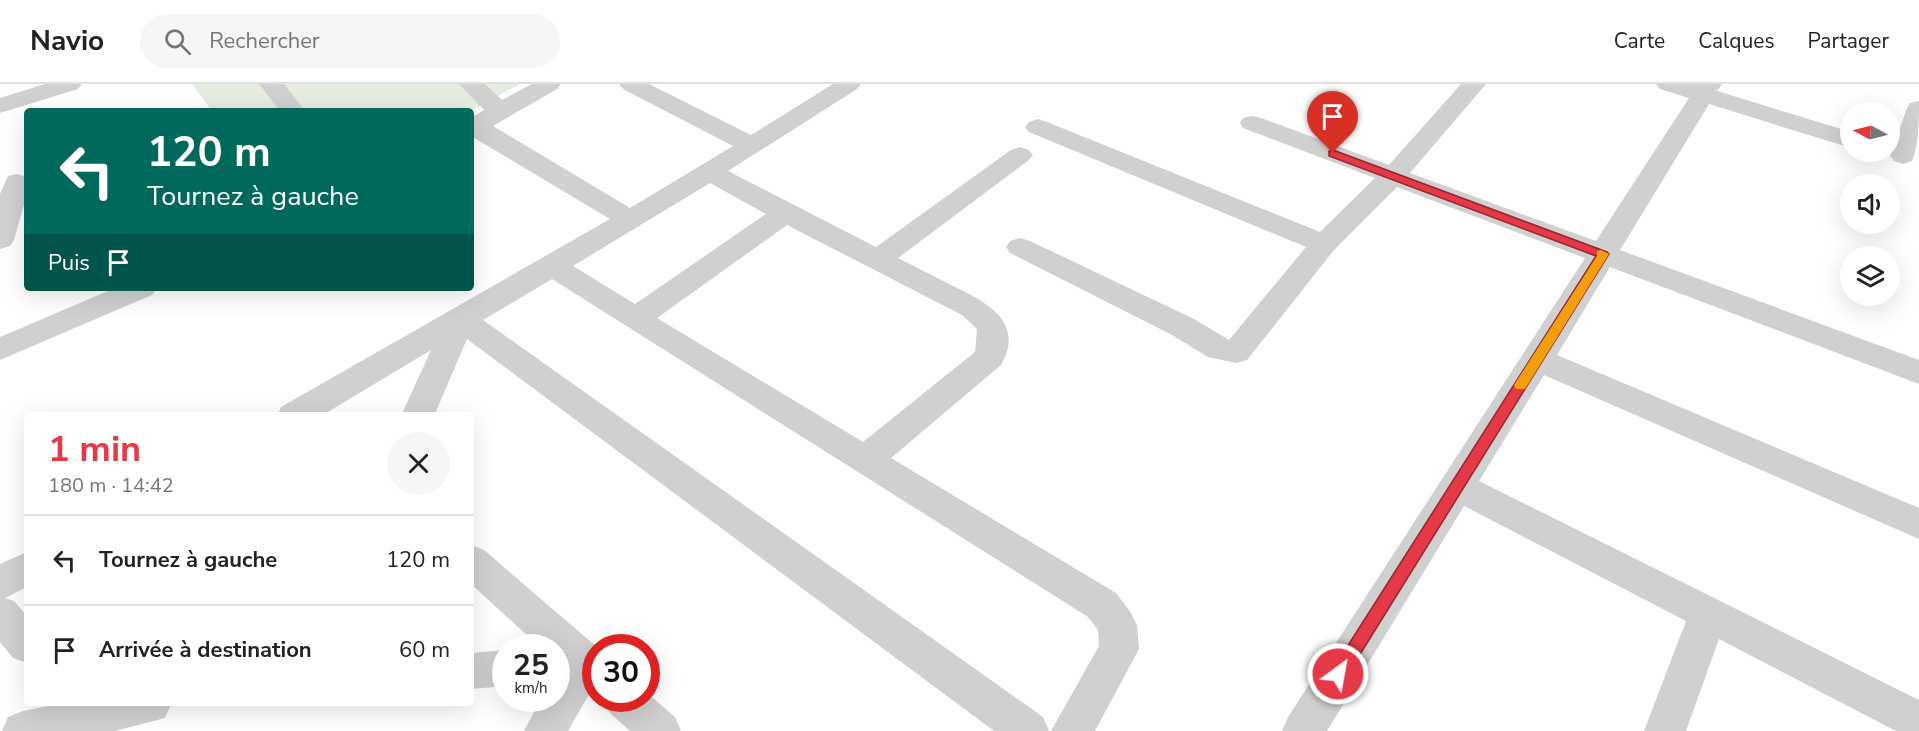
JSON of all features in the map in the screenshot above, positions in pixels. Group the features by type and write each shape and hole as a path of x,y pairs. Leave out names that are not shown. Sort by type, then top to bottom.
{"street":[{"path":"0,106 70,84"},
{"path":"271,84 283,108"},
{"path":"471,84 500,112"},
{"path":"474,126 549,84"},
{"path":"632,84 753,146"},
{"path":"1020,247 1183,327 1219,349 1236,352 1324,244 1393,176 1474,84"},
{"path":"1668,84 1707,89 1840,136"},
{"path":"299,412 474,302 553,266 711,172 753,146 836,86"},
{"path":"1303,731 1707,89"},
{"path":"1903,156 1919,108"},
{"path":"1252,123 1919,372"},
{"path":"474,128 631,220"},
{"path":"1038,128 1324,244"},
{"path":"878,260 1020,154"},
{"path":"711,172 785,213 973,308 988,319 995,337 990,357 865,460"},
{"path":"0,240 15,183"},
{"path":"635,319 785,213"},
{"path":"553,266 635,319 1102,605 1117,625 1119,649 1072,731"},
{"path":"0,349 104,296 128,291"},
{"path":"419,412 474,302"},
{"path":"474,302 1028,731"},
{"path":"1537,359 1919,524"},
{"path":"1457,486 1919,721"},
{"path":"474,564 579,667 545,731"},
{"path":"0,583 24,570"},
{"path":"0,613 24,641"},
{"path":"1665,731 1708,614"},
{"path":"474,671 492,669"},
{"path":"0,731 41,706"},
{"path":"23,731 141,706"},
{"path":"639,712 660,731"}],"shaded area":[{"path":"192,84 520,84 474,109 210,108"}],"slow traffic":[{"path":"1520,385 1603,254 1601,254"}],"route":[{"path":"1333,153 1603,254 1338,674"}]}
